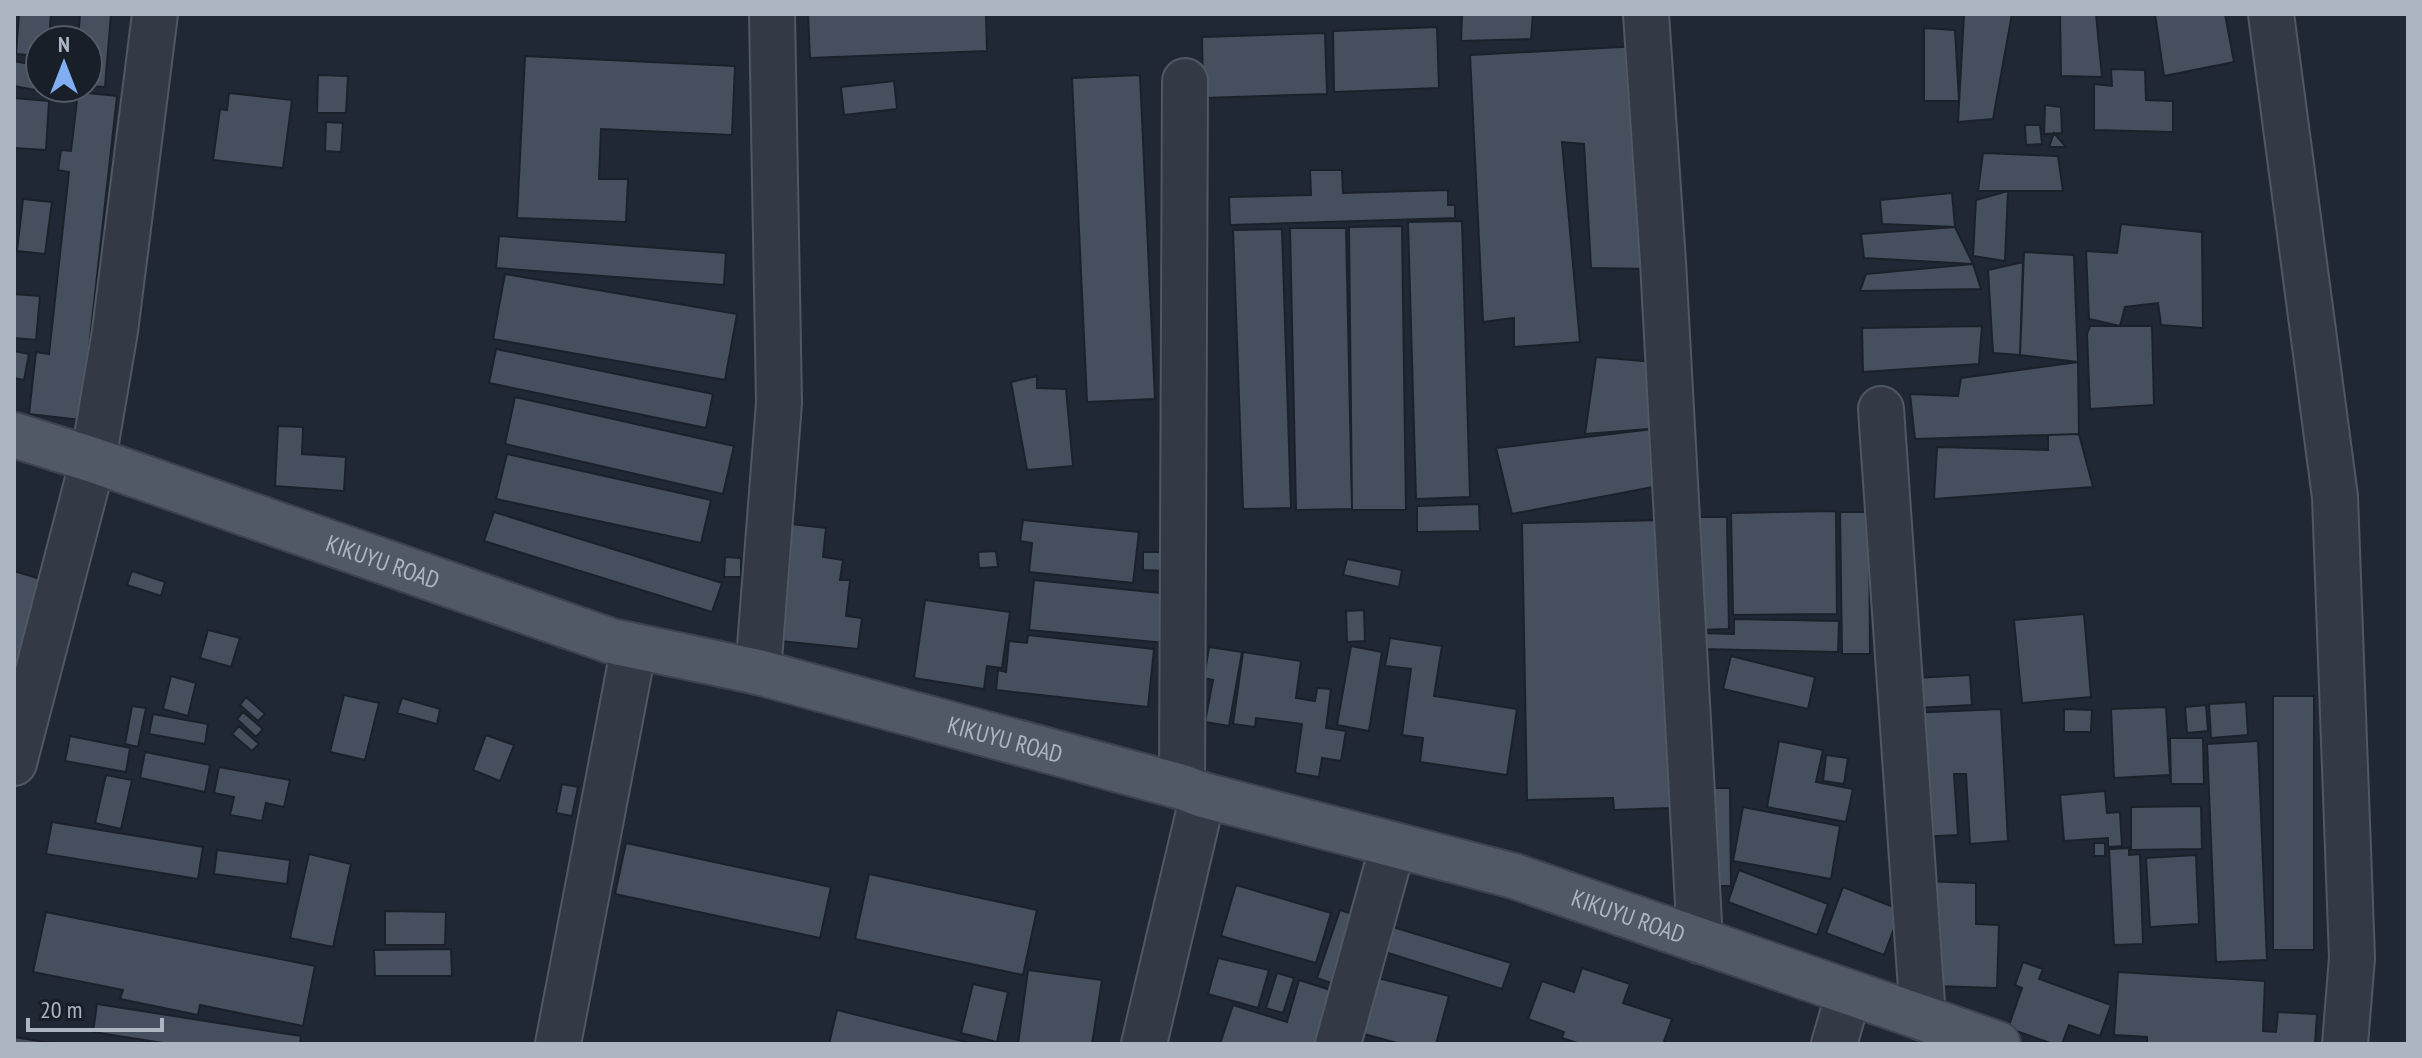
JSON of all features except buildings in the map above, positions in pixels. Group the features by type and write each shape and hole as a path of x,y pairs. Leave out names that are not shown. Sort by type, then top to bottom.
{"main road":[{"name":"KIKUYU ROAD","path":"14,435 611,641 758,672 1514,876 1998,1044"}],"street":[{"path":"14,763 93,460 115,331 155,14"},
{"path":"758,672 779,403 772,14"},
{"path":"1646,14 1663,262 1700,941"},
{"path":"2271,14 2335,497 2352,958 2345,1044"},
{"path":"1144,1044 1193,791 1185,81"},
{"path":"1881,409 1923,1018"},
{"path":"558,1044 634,646"},
{"path":"1338,1044 1393,845"},
{"path":"1834,1044 1849,993"}]}
